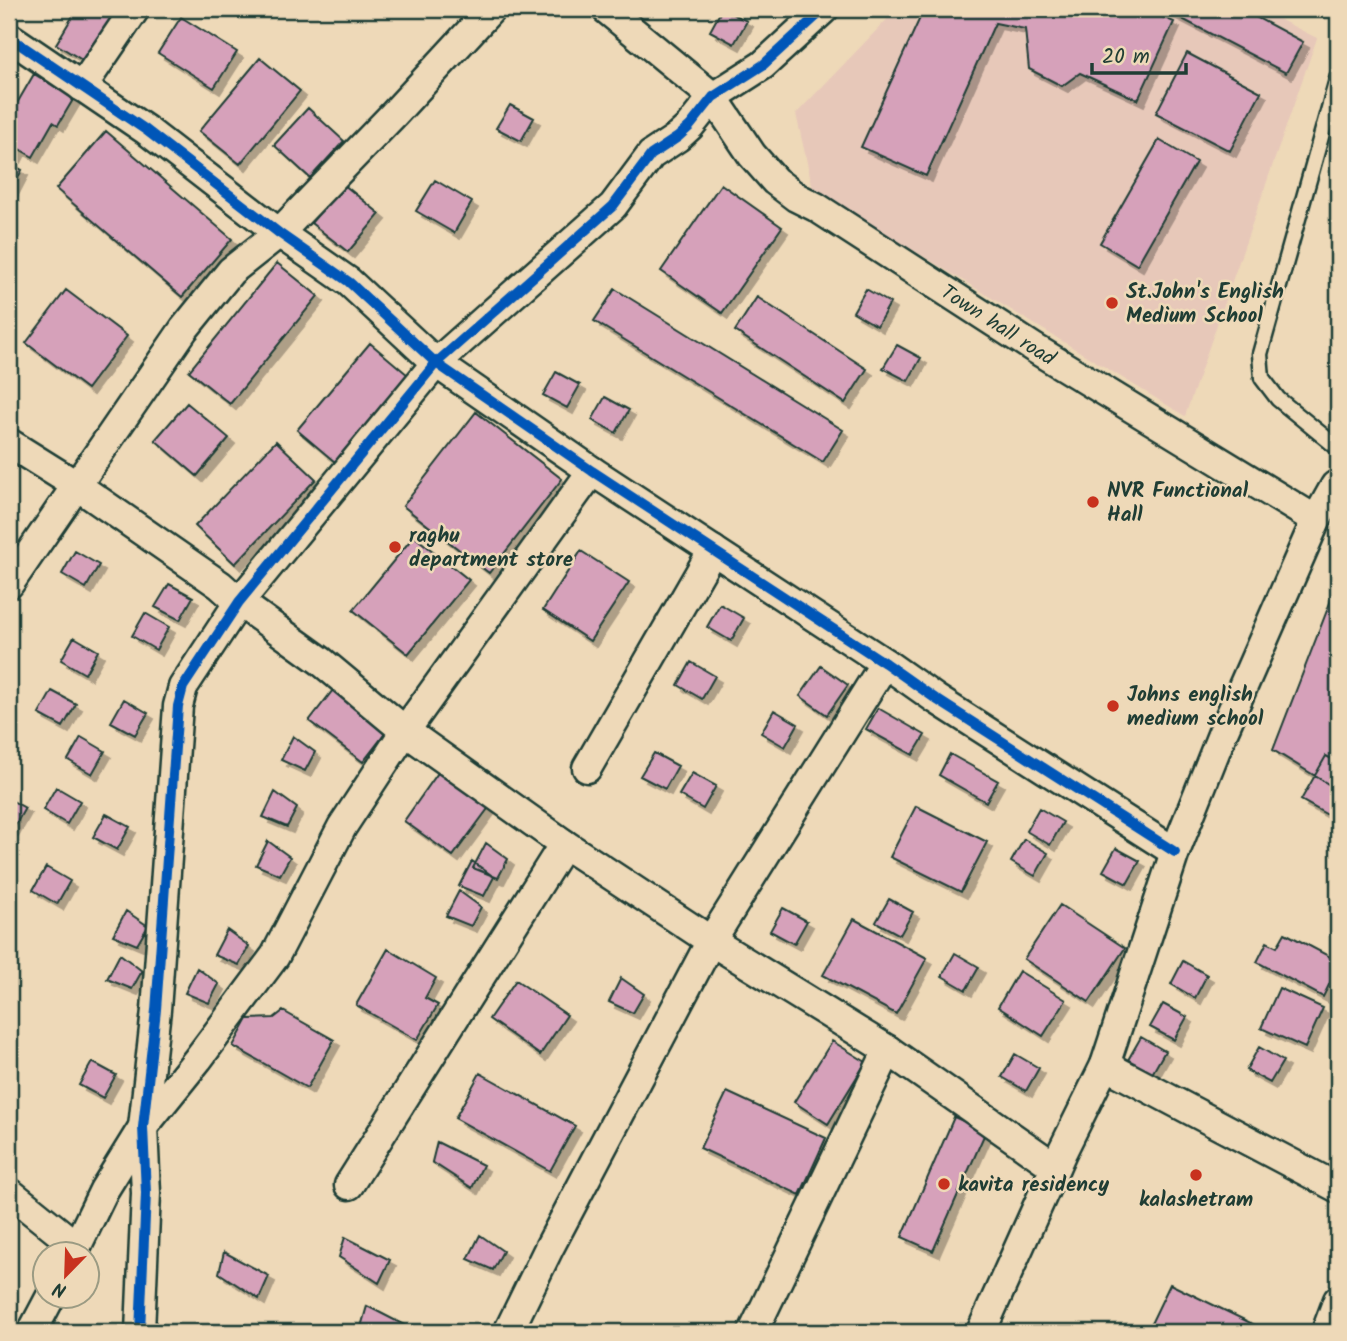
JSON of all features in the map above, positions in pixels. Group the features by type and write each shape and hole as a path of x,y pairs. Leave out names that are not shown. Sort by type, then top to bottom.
{"street":[{"path":"82,87 135,9"},
{"path":"9,584 184,329 215,290 231,271 279,233 491,9"},
{"name":"Town hall road","path":"606,9 713,97 752,155 775,181 796,197 816,207 1034,348 1315,520"},
{"path":"140,1332 146,1193 143,1127 156,1010 178,706 183,687 239,601 436,363 613,205 652,155 684,131 713,97 763,65 824,9"},
{"path":"9,37 146,130 279,233 349,282 436,363 592,471 936,699 1175,852"},
{"path":"9,443 76,485 220,584 239,601 321,660 405,731 564,844 711,941 888,1050 1055,1167"},
{"path":"79,1240 104,1190 143,1127 275,956 342,827 405,731 592,471"},
{"path":"981,1332 1055,1167 1105,1065 1175,852 1223,732 1315,520 1338,484"},
{"path":"587,768 713,550"},
{"path":"508,1332 549,1248 711,941 884,663"},
{"path":"349,1185 564,844"},
{"path":"753,1332 888,1050"},
{"path":"1105,1065 1338,1188"},
{"path":"9,1192 63,1240"},
{"path":"1326,1332 1338,1300"},
{"path":"32,1332 44,1310"}],"lane":[{"path":"1338,76 1260,354 1262,377 1278,398 1338,448"}],"shaded area":[{"name":"St.John's English Medium School","path":"897,9 1259,9 1317,38 1185,416 813,189 796,114"}],"building":[{"path":"77,9 120,9 87,63 56,44"},
{"path":"722,9 747,21 734,44 710,31"},
{"path":"924,9 1144,9 1174,22 1138,100 1080,73 1062,86 1029,69 1025,29 995,23 926,176 861,147"},
{"path":"1163,9 1241,9 1303,42 1286,73"},
{"path":"181,17 237,52 214,88 158,53"},
{"path":"1187,53 1261,92 1230,151 1156,113"},
{"path":"260,58 300,91 240,164 199,131"},
{"path":"34,74 74,98 58,125 53,122 33,157 19,149 15,157 9,153 9,117"},
{"path":"510,105 534,118 521,141 496,128"},
{"path":"308,108 344,141 310,178 274,145"},
{"path":"106,131 232,239 182,297 56,189"},
{"path":"1159,140 1196,162 1137,265 1100,243"},
{"path":"9,163 22,170 9,195"},
{"path":"435,180 472,202 454,233 416,211"},
{"path":"343,184 380,214 348,252 311,223"},
{"path":"721,184 782,227 722,313 661,271"},
{"path":"277,263 318,296 230,404 189,371"},
{"path":"615,289 843,430 823,462 594,321"},
{"path":"866,289 890,303 877,326 853,312"},
{"path":"66,290 127,336 87,389 26,343"},
{"path":"757,297 867,369 845,403 735,331"},
{"path":"370,343 408,375 335,462 297,430"},
{"path":"897,345 921,358 908,381 883,368"},
{"path":"556,372 580,385 567,408 543,395"},
{"path":"605,397 629,410 616,433 592,420"},
{"path":"187,403 229,438 197,476 155,440"},
{"path":"476,412 562,479 489,573 403,506"},
{"path":"276,441 316,479 235,564 195,526"},
{"path":"414,536 469,580 408,654 353,610"},
{"path":"75,551 99,565 86,588 62,574"},
{"path":"581,551 629,582 590,641 543,610"},
{"path":"1338,582 1338,790 1273,750"},
{"path":"169,584 193,597 180,620 155,607"},
{"path":"720,604 744,618 731,641 707,627"},
{"path":"145,613 169,627 156,650 132,636"},
{"path":"74,637 98,651 85,674 61,660"},
{"path":"691,662 715,676 702,699 678,685"},
{"path":"821,666 848,685 827,715 800,696"},
{"path":"333,690 387,731 363,762 309,721"},
{"path":"52,691 76,704 63,727 39,714"},
{"path":"124,699 148,713 135,735 111,722"},
{"path":"878,708 925,735 913,755 866,729"},
{"path":"774,710 798,724 785,747 761,733"},
{"path":"293,736 315,752 305,771 281,760"},
{"path":"81,737 105,751 92,774 68,760"},
{"path":"654,753 678,766 665,789 640,776"},
{"path":"950,754 998,781 986,802 939,775"},
{"path":"1326,756 1338,762 1338,799 1333,818 1301,800"},
{"path":"440,770 490,806 453,856 404,821"},
{"path":"692,773 716,786 703,809 679,795"},
{"path":"56,787 80,801 67,824 43,810"},
{"path":"275,792 297,808 287,827 263,817"},
{"path":"9,799 25,808 12,831 9,829"},
{"path":"916,806 987,842 961,892 890,857"},
{"path":"1039,808 1063,822 1050,845 1026,831"},
{"path":"106,814 130,827 117,850 93,837"},
{"path":"1024,839 1048,853 1035,876 1011,862"},
{"path":"268,841 290,857 280,875 256,865"},
{"path":"486,843 508,859 498,878 473,868"},
{"path":"1116,848 1140,861 1127,884 1103,871"},
{"path":"472,861 494,877 484,896 459,886"},
{"path":"46,867 70,881 57,904 33,890"},
{"path":"459,891 481,907 471,926 446,916"},
{"path":"889,899 913,912 900,935 876,922"},
{"path":"1060,905 1125,948 1089,1002 1024,959"},
{"path":"783,908 807,921 794,944 770,931"},
{"path":"126,911 148,926 137,945 113,935"},
{"path":"854,919 927,958 896,1014 823,975"},
{"path":"227,930 249,946 239,965 214,955"},
{"path":"1285,933 1338,961 1338,967 1323,997 1257,962 1267,942 1277,947"},
{"path":"388,949 436,978 425,998 438,1005 417,1040 356,1005"},
{"path":"955,953 979,967 966,990 942,976"},
{"path":"120,954 142,971 132,989 107,979"},
{"path":"1183,961 1207,975 1195,998 1171,984"},
{"path":"197,968 219,984 209,1003 185,993"},
{"path":"1019,971 1066,1000 1043,1036 998,1007"},
{"path":"621,978 644,994 633,1013 609,1002"},
{"path":"516,980 567,1015 540,1055 489,1019"},
{"path":"1279,988 1323,1008 1305,1048 1261,1028"},
{"path":"1163,1004 1187,1017 1174,1040 1150,1027"},
{"path":"283,1011 334,1040 307,1088 233,1046 248,1019 274,1018"},
{"path":"1141,1037 1165,1051 1152,1074 1128,1060"},
{"path":"832,1041 866,1062 828,1124 794,1102"},
{"path":"1259,1047 1283,1061 1270,1083 1246,1070"},
{"path":"1015,1054 1039,1068 1026,1091 1002,1077"},
{"path":"92,1062 116,1075 103,1098 79,1085"},
{"path":"480,1073 575,1126 550,1171 455,1118"},
{"path":"727,1092 826,1138 800,1195 700,1148"},
{"name":"kavita residency","path":"954,1117 986,1131 933,1251 902,1237"},
{"path":"437,1142 483,1165 472,1188 432,1162"},
{"path":"480,1235 503,1251 493,1270 468,1259"},
{"path":"345,1237 390,1260 379,1283 339,1257"},
{"path":"224,1252 269,1276 259,1299 219,1273"},
{"path":"1170,1284 1261,1328 1259,1332 1147,1332"},
{"path":"367,1306 412,1329 411,1332 369,1332 361,1327"}],"cycle path":[{"path":"140,1332 146,1193 143,1127 156,1010 178,706 183,687 239,602 436,363 613,206 651,155 690,126 713,97 763,65 824,9"},
{"path":"9,37 146,130 279,233 349,282 436,363 592,471 936,699 1175,852"}],"place":[{"name":"St.John's English Medium School","path":"1112,303"},
{"name":"NVR Functional Hall","path":"1093,502"},
{"name":"raghu department store","path":"395,547"},
{"name":"Johns english medium school","path":"1113,706"},
{"name":"kalashetram","path":"1196,1175"},
{"name":"kavita residency","path":"944,1184"}]}
